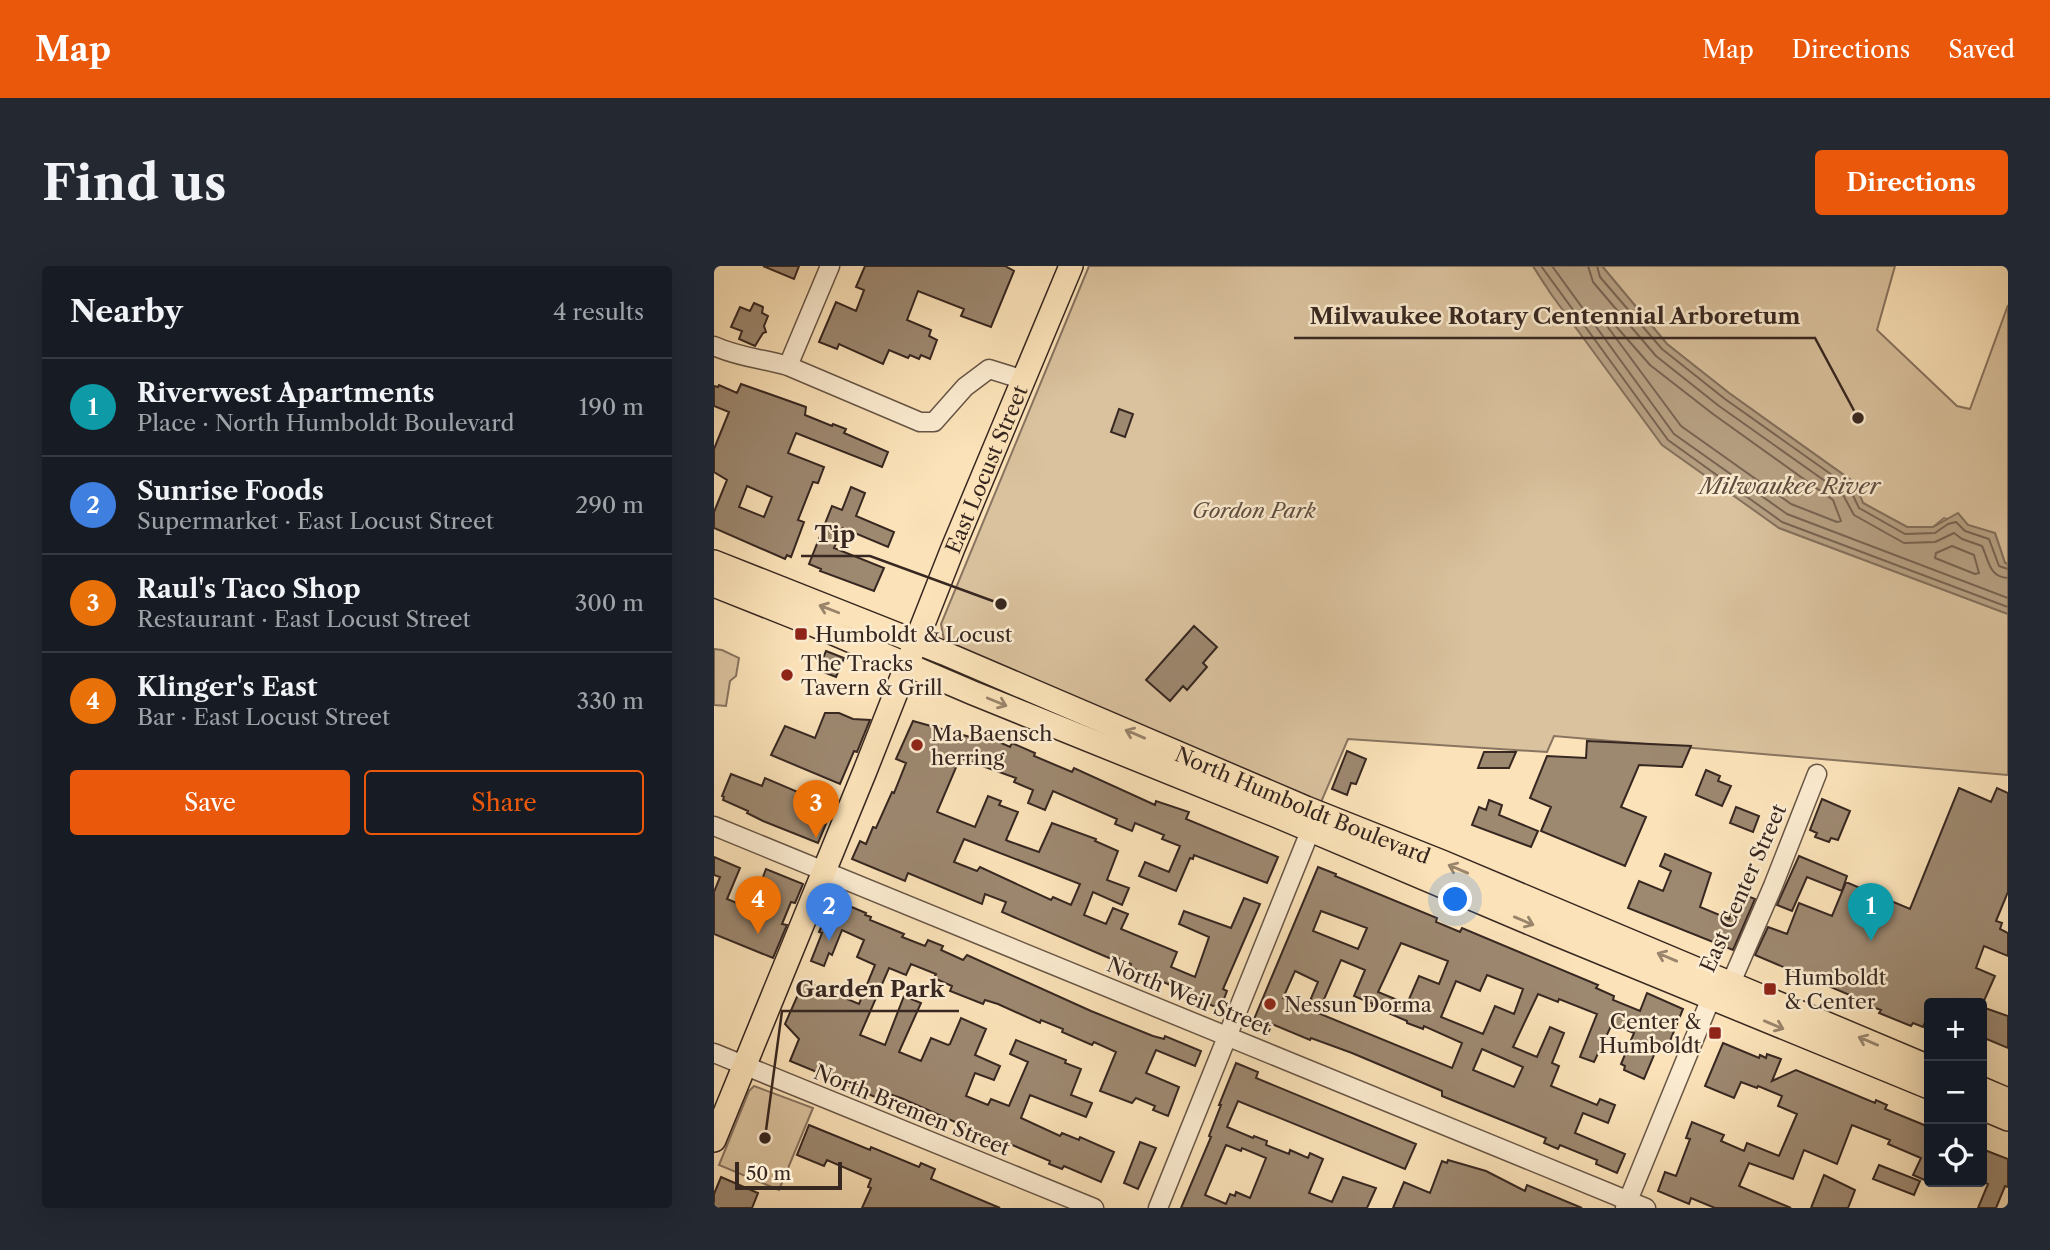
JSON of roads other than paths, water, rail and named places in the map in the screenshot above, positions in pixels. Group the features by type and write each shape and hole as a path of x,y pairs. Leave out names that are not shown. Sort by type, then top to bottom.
{"main road":[{"name":"East Locust Street","path":"714,1140 1071,266"},
{"name":"North Humboldt Boulevard","path":"714,562 916,642 1314,821 1442,862 1924,1065"},
{"path":"714,585 907,664 1314,821 1711,998 1924,1085"},
{"path":"1987,1091 2008,1100"},
{"path":"1987,1110 2008,1119"}],"street":[{"path":"788,366 830,266"},
{"path":"714,346 738,357 768,360 788,366 920,422 934,422 965,387 989,369 1024,380"},
{"name":"East Center Street","path":"1626,1204 1711,998 1730,985 1817,774"},
{"path":"1158,1208 1314,821"},
{"name":"North Weil Street","path":"714,826 1626,1204 1646,1208"},
{"name":"North Bremen Street","path":"714,1053 1094,1208"}],"water":[{"name":"Milwaukee River","path":"1533,266 1602,266 1667,344 1729,393 1855,483 1863,503 1907,527 1933,527 1958,513 1968,525 1995,533 2005,563 2008,564 2008,614 1779,528 1662,445"}],"place":[{"name":"Milwaukee Rotary Centennial Arboretum","path":"1858,418"},
{"name":"Tip","path":"1001,604"},
{"name":"Humboldt & Locust","path":"801,634"},
{"name":"The Tracks Tavern & Grill","path":"787,675"},
{"name":"Ma Baensch herring","path":"917,745"},
{"name":"Raul's Taco Shop","path":"816,838"},
{"name":"Klinger's East","path":"758,934"},
{"name":"Sunrise Foods","path":"829,941"},
{"name":"Riverwest Apartments","path":"1871,941"},
{"name":"Humboldt & Center","path":"1770,989"},
{"name":"Nessun Dorma","path":"1270,1004"},
{"name":"Center & Humboldt","path":"1715,1033"},
{"name":"Garden Park","path":"765,1138"}],"park label":[{"name":"Gordon Park","path":"1254,510"}]}
